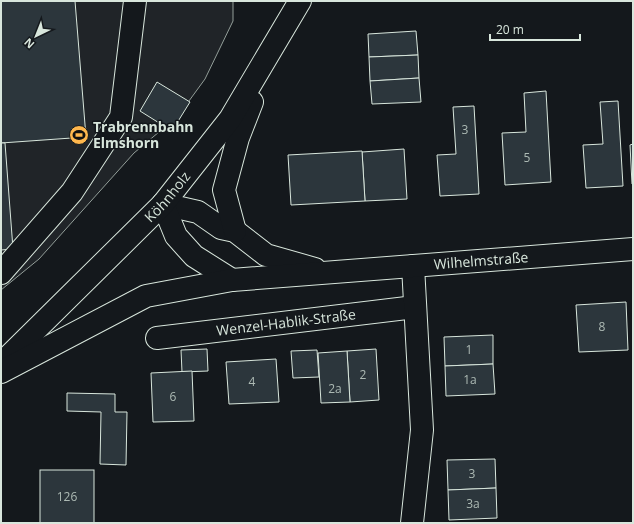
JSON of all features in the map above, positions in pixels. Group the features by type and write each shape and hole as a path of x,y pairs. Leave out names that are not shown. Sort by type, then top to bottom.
{"main road":[{"path":"1,273 72,192 121,117 135,1"},
{"name":"Köhnholz","path":"1,364 163,204 230,119 300,1"},
{"path":"235,231 224,190 238,138 274,45"},
{"path":"163,204 176,236 194,256 232,280"},
{"name":"Wilhelmstraße","path":"163,204 198,212 222,228 235,231 266,255 330,273"},
{"name":"Wilhelmstraße","path":"1,372 146,296 232,280 633,249"},
{"path":"412,523 422,430 413,266"},
{"name":"Wenzel-Hablik-Straße","path":"158,338 415,307"}],"shaded area":[{"name":"Trabrennbahn Elmshorn","path":"1,1 233,1 233,21 205,79 178,116 134,153 39,259 1,290"}],"building":[{"path":"1,1 75,1 86,137 1,143"},
{"path":"416,31 418,55 369,57 368,34"},
{"path":"418,55 419,78 370,81 369,57"},
{"path":"419,78 421,102 372,104 370,81"},
{"path":"157,82 190,102 172,131 140,111"},
{"path":"546,91 551,182 505,185 502,133 526,132 524,93"},
{"path":"618,101 623,186 586,188 583,145 603,144 600,102"},
{"path":"474,106 479,194 440,196 437,155 456,154 453,107"},
{"path":"1,143 5,143 13,249 1,250"},
{"path":"633,144 633,184 632,184 630,145"},
{"path":"404,149 407,199 365,201 362,152"},
{"path":"362,151 365,201 291,205 288,155"},
{"path":"626,302 628,350 579,352 576,305"},
{"path":"493,335 493,364 445,366 444,337"},
{"path":"207,349 208,371 182,372 181,350"},
{"path":"376,349 379,400 350,402 347,351"},
{"path":"317,350 319,377 293,378 291,351"},
{"path":"347,351 350,402 321,403 318,353"},
{"path":"276,359 279,402 229,404 226,362"},
{"path":"493,364 495,394 446,396 445,366"},
{"path":"192,371 194,421 153,422 151,373"},
{"path":"67,393 115,394 115,412 127,412 126,465 100,464 101,412 67,411"},
{"path":"495,459 496,488 448,490 447,460"},
{"path":"40,470 94,470 94,523 40,523"},
{"path":"496,488 497,518 449,520 448,490"}],"place":[{"name":"Trabrennbahn Elmshorn","path":"79,135"}]}
